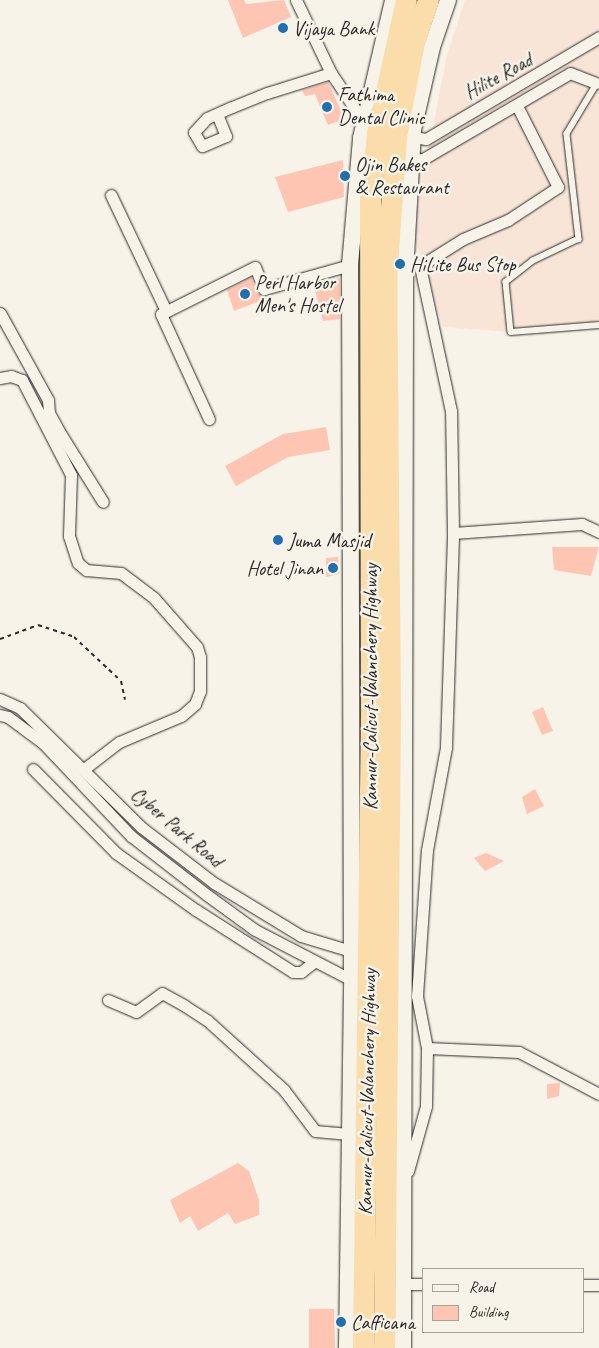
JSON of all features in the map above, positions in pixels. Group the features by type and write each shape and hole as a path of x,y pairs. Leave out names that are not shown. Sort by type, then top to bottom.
{"highway":[{"path":"368,1140 390,683 386,277 405,39 406,0"},
{"path":"405,39 428,0"},
{"name":"Kannur-Calicut-Valanchery Highway","path":"363,1348 368,1140"},
{"name":"Kannur-Calicut-Valanchery Highway","path":"368,1140 384,1348"}],"street":[{"path":"296,0 331,73 357,112 367,112"},
{"path":"346,1348 368,1140 352,980 350,265 367,112 393,0"},
{"path":"402,1348 406,1178 402,1142 405,274 413,137 432,47 448,0"},
{"name":"Hilite Road","path":"413,137 426,139 599,37"},
{"path":"217,114 331,73"},
{"path":"412,160 423,159 517,106 570,73 598,84"},
{"path":"406,1178 426,1106 427,1048 417,996 427,850 446,747 453,533 451,412 420,266 463,239 508,220 558,187 517,106"},
{"path":"111,195 166,311"},
{"path":"209,419 161,314 255,267 264,289 350,265"},
{"path":"0,313 16,338 48,400 49,413 69,457 71,475 69,536 78,563 86,570 122,573 154,598 197,647 200,657 200,691 194,704 181,716 126,738 84,770"},
{"path":"0,378 11,376 22,380 69,457 103,502"},
{"path":"453,533 582,524 599,532"},
{"name":"Cyber Park Road","path":"0,699 20,708 140,827 214,883 301,936 352,951"},
{"path":"0,715 8,717 43,743 131,836 255,930 352,980"},
{"path":"33,770 116,853 196,910 293,972 301,972 314,962"},
{"path":"108,1000 136,1012 162,994 185,1006 208,1021 284,1090 315,1131 368,1140"},
{"path":"427,1048 519,1052 599,1094"},
{"path":"405,1284 422,1284"},
{"path":"584,1285 599,1285"}],"lane":[{"path":"598,84 567,134 579,239 533,261 506,282 511,332 599,325"}],"path":[{"path":"0,639 38,625 74,637 121,681 125,700"}],"shaded area":[{"path":"465,0 599,0 599,325 511,332 443,327 412,232 447,55"}],"building":[{"path":"228,0 244,0 246,4 284,0 291,17 243,38"},
{"path":"328,82 345,119 328,125 315,94 305,96 302,90"},
{"path":"343,160 344,197 288,212 275,177"},
{"path":"251,277 257,292 265,299 234,311 227,290"},
{"path":"340,278 340,319 323,321 313,283"},
{"path":"326,427 330,450 288,457 236,486 225,466 283,434"},
{"path":"552,547 599,547 591,576 554,570"},
{"path":"338,557 339,574 326,577 326,558"},
{"path":"543,707 553,731 542,735 532,712"},
{"path":"535,789 544,806 527,814 522,797"},
{"path":"486,853 504,861 485,871 474,858"},
{"path":"560,1083 559,1096 547,1099 547,1084"},
{"path":"238,1163 249,1171 259,1200 259,1215 235,1224 228,1213 198,1231 190,1216 180,1223 170,1200"},
{"path":"309,1309 334,1309 335,1348 309,1348"}],"place":[{"name":"Vijaya Bank","path":"283,28"},
{"name":"Fathima Dental Clinic","path":"327,107"},
{"name":"Ojin Bakes & Restaurant","path":"345,176"},
{"name":"HiLite Bus Stop","path":"400,264"},
{"name":"Perl Harbor Men's Hostel","path":"245,294"},
{"name":"Juma Masjid","path":"278,540"},
{"name":"Hotel Jinan","path":"333,568"},
{"name":"Cafficana","path":"341,1322"}]}
